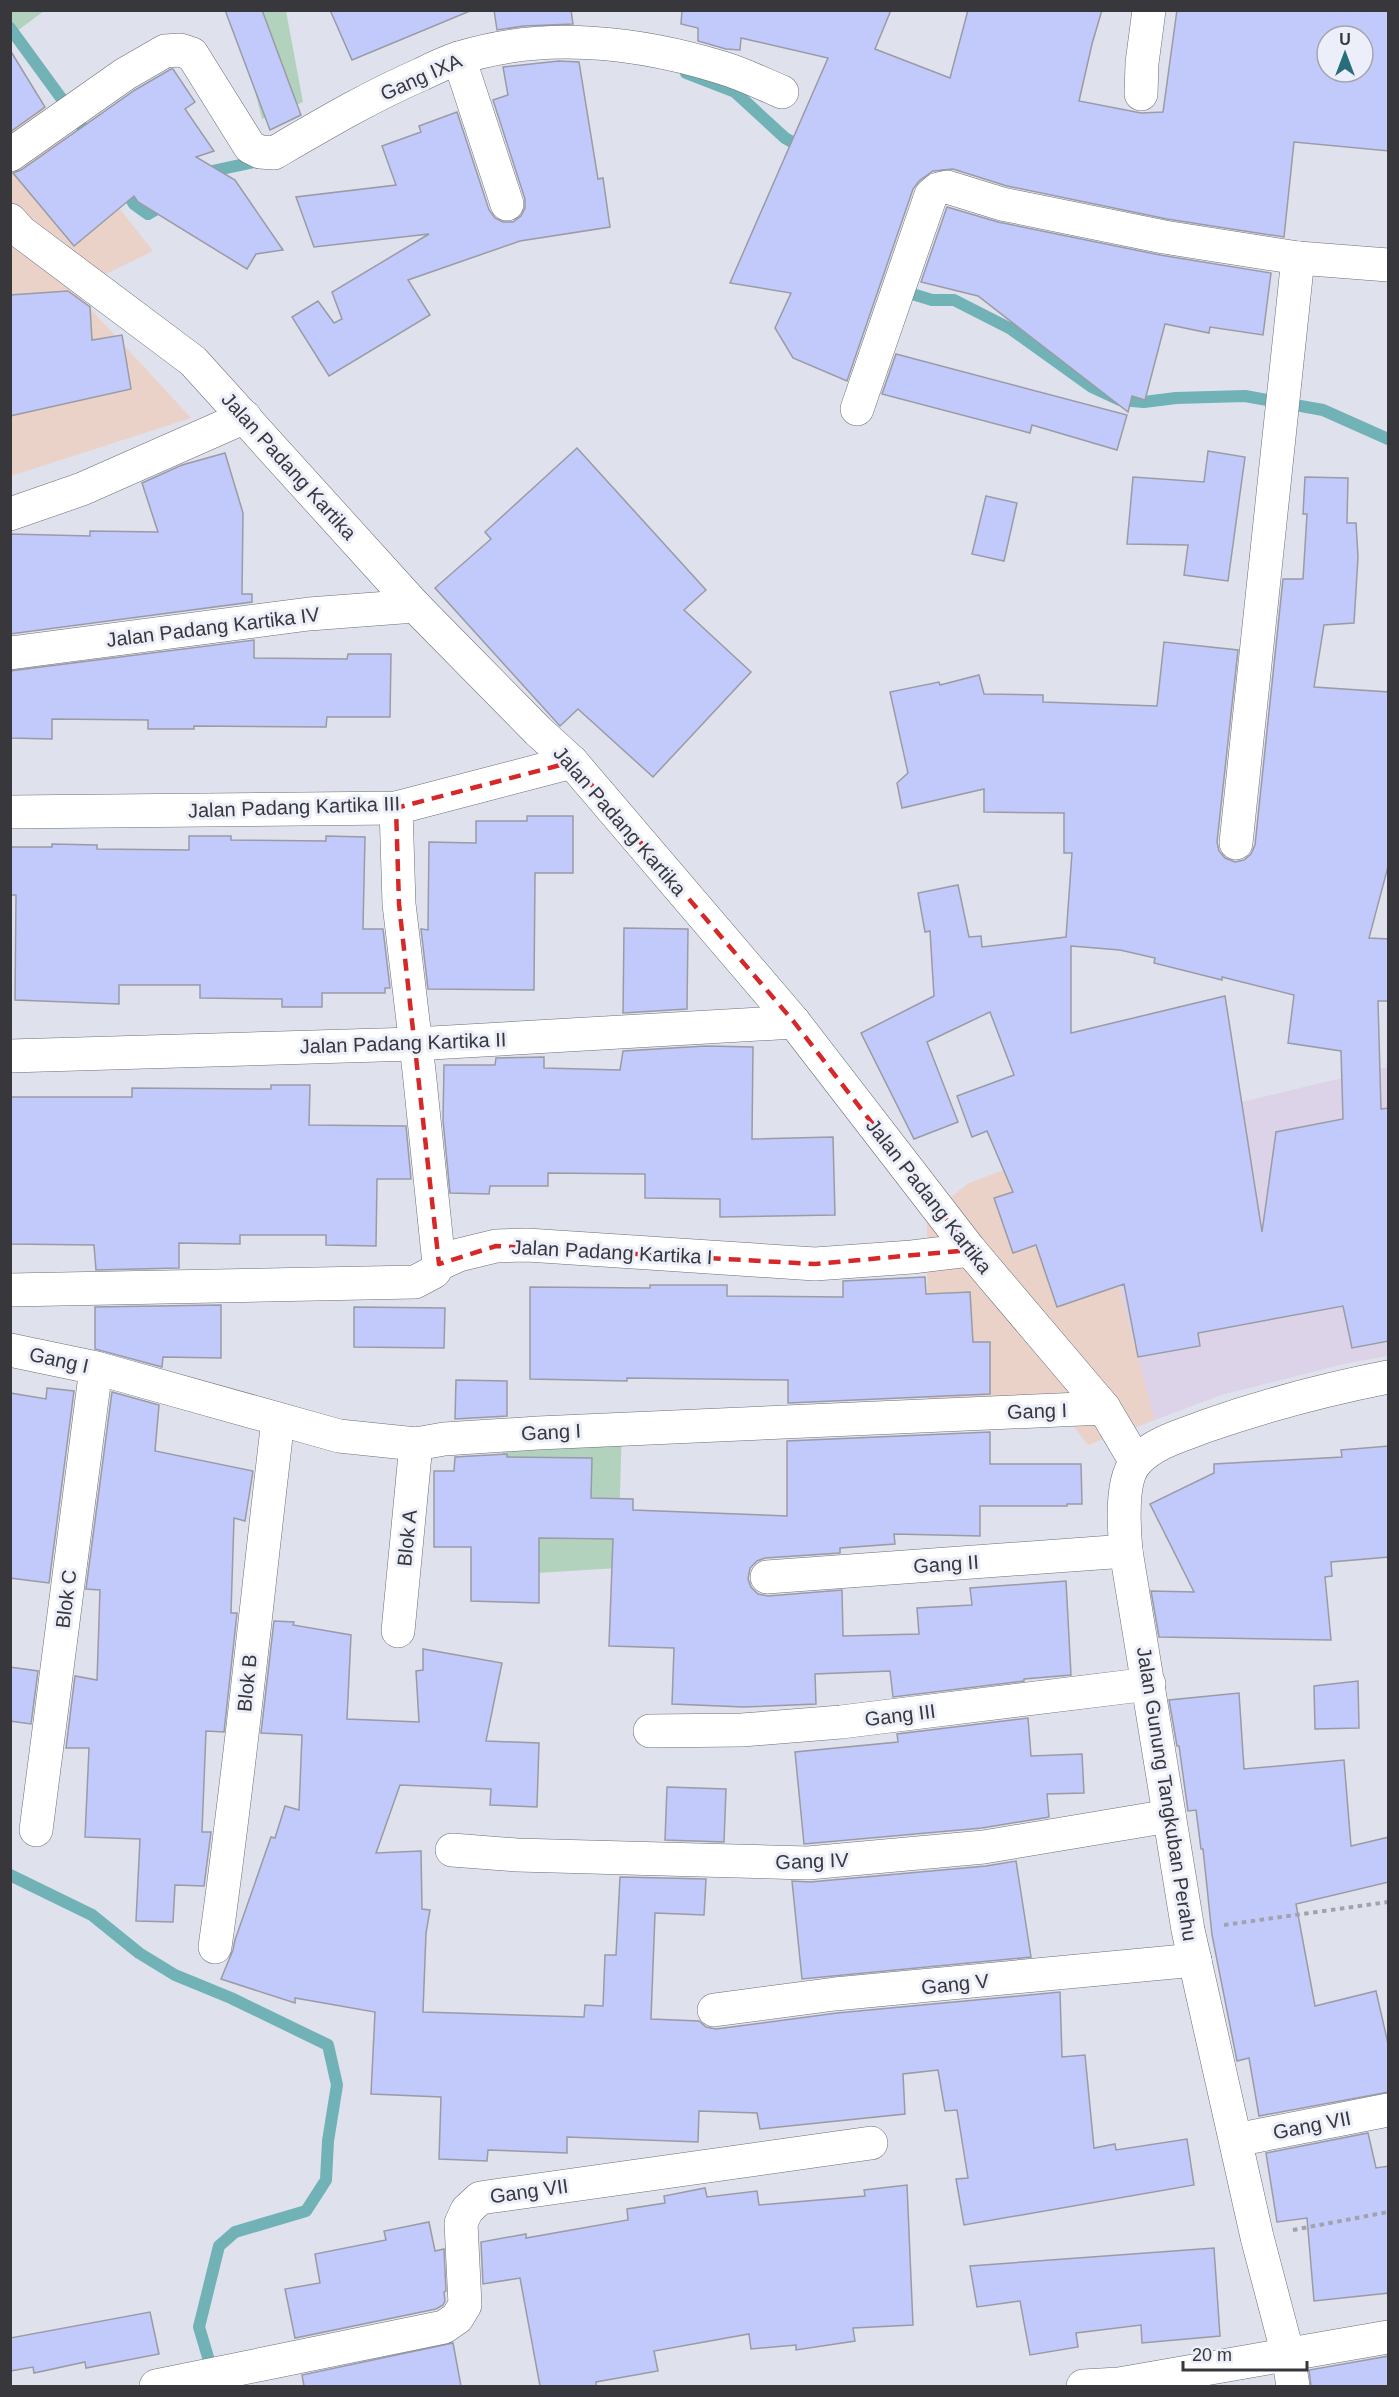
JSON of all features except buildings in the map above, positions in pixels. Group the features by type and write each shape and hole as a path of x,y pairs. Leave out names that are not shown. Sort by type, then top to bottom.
{"street":[{"path":"1141,94 1142,63 1149,10"},
{"name":"Gang IXA","path":"10,155 125,74 165,51 180,50 192,54 250,147 260,152 274,153 399,84 459,58 515,45 569,42 620,45 674,55 725,69 782,92"},
{"path":"459,58 507,204"},
{"path":"857,409 932,195 938,189 947,187 1002,204 1164,237 1298,258 1389,265"},
{"name":"Jalan Padang Kartika","path":"14,229 193,361 415,606 538,731 572,762 794,1022 970,1250 1104,1408 1136,1462"},
{"path":"1236,843 1298,258"},
{"path":"10,514 82,489 245,417"},
{"name":"Jalan Padang Kartika IV","path":"10,653 309,614 415,606"},
{"name":"Jalan Padang Kartika III","path":"10,812 396,808 572,762"},
{"path":"396,808 399,904 439,1264"},
{"name":"Jalan Padang Kartika II","path":"10,1056 414,1044 794,1022"},
{"name":"Jalan Padang Kartika I","path":"10,1290 415,1282 434,1272 439,1264 459,1255 496,1246 527,1245 815,1264 970,1250"},
{"name":"Gang I","path":"10,1350 96,1368 339,1436 416,1444 444,1439 538,1433 1104,1408"},
{"name":"Blok C","path":"36,1830 96,1368"},
{"path":"1136,1462 1167,1440 1226,1419 1329,1388 1389,1377"},
{"name":"Blok B","path":"214,1947 234,1812 278,1420"},
{"name":"Blok A","path":"398,1631 416,1444"},
{"name":"Jalan Gunung Tangkuban Perahu","path":"1136,1462 1128,1478 1123,1522 1169,1816 1192,1945 1257,2237 1291,2371"},
{"name":"Gang II","path":"767,1577 1126,1551"},
{"name":"Gang III","path":"650,1731 742,1730 841,1722 1149,1684"},
{"name":"Gang IV","path":"452,1850 517,1855 808,1863 984,1847 1169,1816"},
{"name":"Gang V","path":"714,2010 1192,1945"},
{"name":"Gang VII","path":"1236,2139 1389,2110"},
{"name":"Gang VII","path":"156,2386 444,2327 457,2318 465,2305 461,2223 467,2210 480,2198 871,2143"},
{"path":"1083,2386 1291,2371 1389,2337"}],"path":[{"path":"1192,1945 1389,1902"},
{"path":"1257,2237 1389,2212"}],"highlighted area":[{"path":"572,762 794,1022 970,1250 815,1264 496,1246 439,1264 399,904 396,808"}],"shaded area":[{"path":"10,51 49,119 153,251 73,290 191,418 11,476"},
{"path":"1388,1067 1388,1356 1348,1363 1221,1395 1155,1420 1080,1141"},
{"path":"1080,1141 1155,1420 1088,1445 1048,1394 928,1400 927,1216 969,1183"}],"green space":[{"path":"10,11 44,11 17,31 11,29"},
{"path":"235,11 286,11 303,102 262,119"},
{"path":"622,1420 618,1568 505,1575 502,1433"}],"waterway":[{"path":"10,28 91,139"},
{"path":"686,73 735,92 785,138 806,150"},
{"path":"203,173 259,161"},
{"path":"123,186 134,204 148,214 167,203"},
{"path":"899,290 932,300 954,300 1011,329 1092,387 1120,400 1144,402 1176,398 1245,396 1323,410 1388,439"},
{"path":"10,1875 92,1915 139,1953 175,1975 231,1998 328,2045 337,2085 328,2141 326,2180 306,2211 235,2232 219,2246 199,2327 213,2374"}]}
